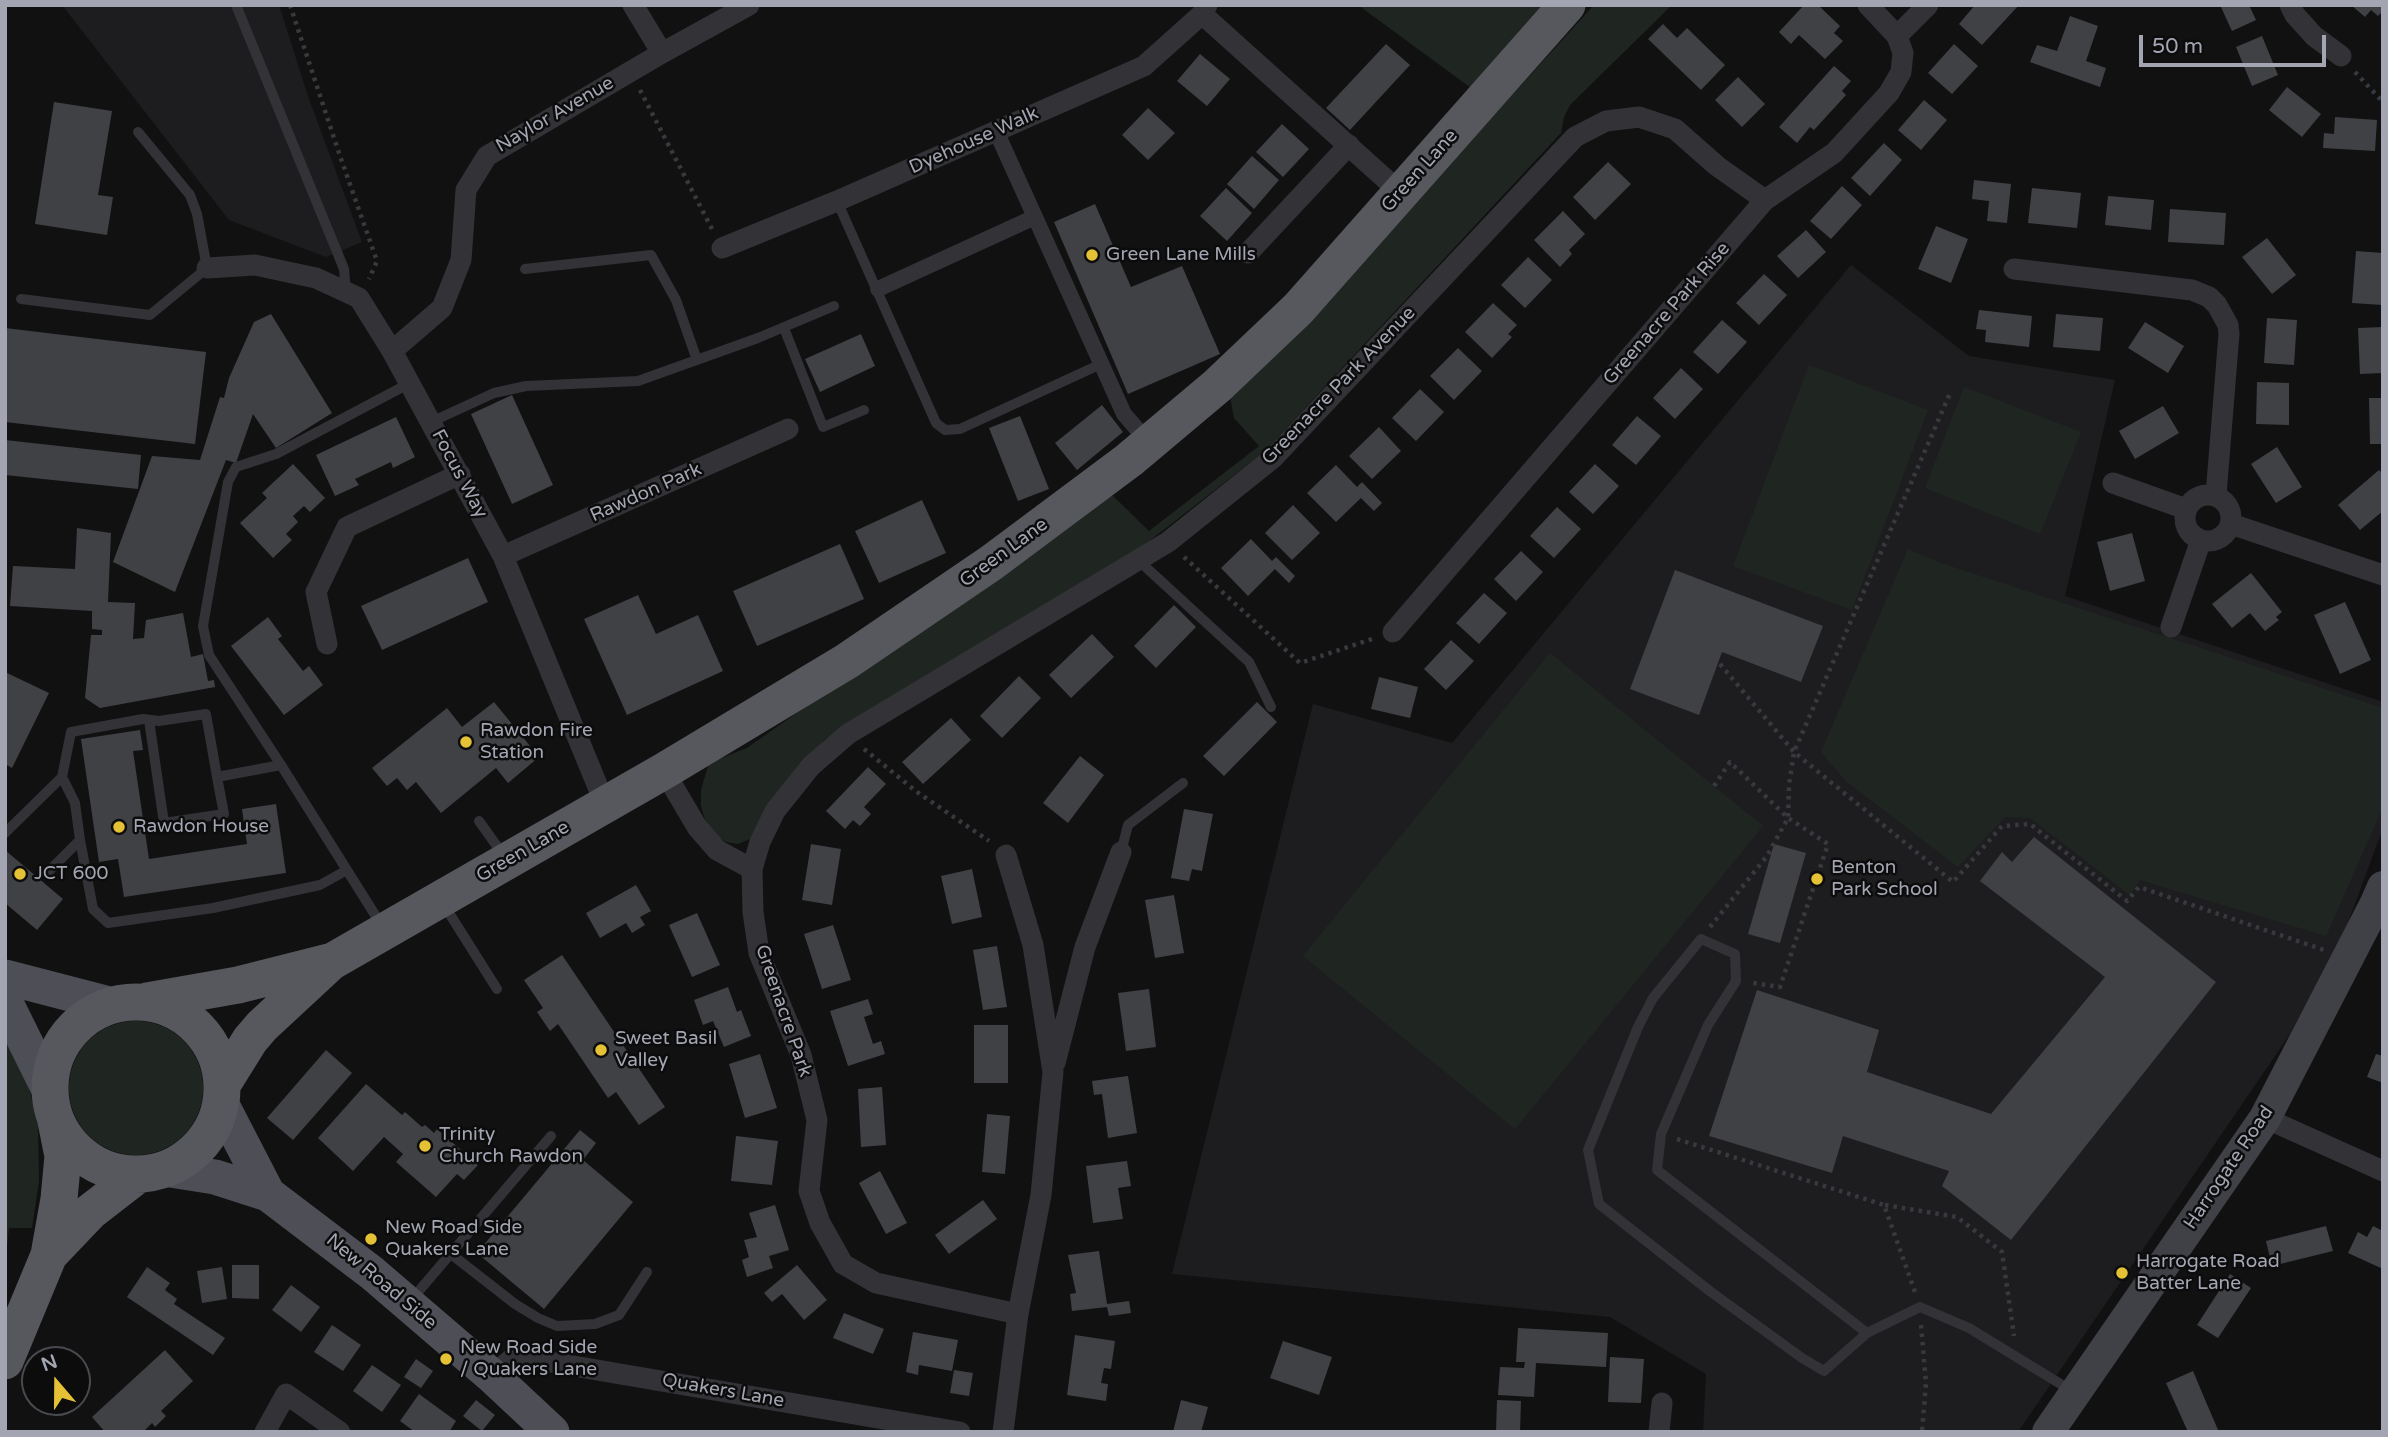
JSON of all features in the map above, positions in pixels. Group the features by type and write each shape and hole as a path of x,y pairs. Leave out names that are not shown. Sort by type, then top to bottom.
{"highway":[{"name":"Green Lane","path":"222,1094 250,1041 262,1026 331,962 664,771 847,661 991,563 1149,443 1217,386 1298,309 1567,5"},
{"name":"Green Lane","path":"128,1003 238,985 331,962"},
{"path":"5,1361 49,1255 63,1156 53,1107 54,1063 66,1037 87,1017 128,1003 163,1006 183,1016 200,1030 212,1047 220,1067 222,1094 215,1122 206,1139 187,1157 151,1171 90,1212 49,1255"},
{"path":"53,1107 70,1143 89,1160 113,1171 151,1171"}],"main road":[{"name":"Harrogate Road","path":"2048,1432 2265,1118 2381,899"},
{"path":"5,977 128,1003"},
{"path":"5,1001 53,1107"},
{"name":"New Road Side","path":"222,1094 268,1194"},
{"name":"New Road Side","path":"151,1171 215,1177 268,1194 333,1242 408,1304 552,1432"}],"street":[{"path":"633,5 662,53"},
{"name":"Naylor Avenue","path":"392,351 442,308 461,260 466,190 487,156 749,5"},
{"path":"1868,5 1898,36 1927,5"},
{"path":"2290,5 2295,15 2314,36 2341,56"},
{"path":"1205,10 1401,193"},
{"name":"Dyehouse Walk","path":"722,248 837,201 1144,66 1205,10"},
{"name":"Greenacre Park Rise","path":"1393,632 1765,200 1834,153 1889,93 1901,72 1903,53 1898,36"},
{"name":"Greenacre Park Avenue","path":"752,869 760,842 775,811 811,766 848,734 1168,542 1273,458 1575,137 1606,121 1639,117 1675,129 1717,166 1765,200"},
{"path":"996,131 1124,414 1149,443"},
{"path":"1248,253 1349,145"},
{"path":"877,289 1035,217"},
{"path":"207,268 255,265 316,278 352,295"},
{"path":"2014,269 2192,290 2209,297 2217,305 2224,315 2229,334 2216,495"},
{"name":"Focus Way","path":"352,295 392,351 503,556 606,804"},
{"name":"Rawdon Park","path":"503,556 788,429"},
{"path":"327,644 316,592 347,527 460,474"},
{"path":"2113,483 2186,509"},
{"path":"2200,495 2216,495 2228,505 2231,524 2225,535 2218,539 2201,540 2186,527 2186,509 2193,499 2200,495"},
{"path":"2231,524 2383,575"},
{"path":"2171,627 2201,540"},
{"path":"664,771 697,827 717,850 752,869"},
{"path":"1003,1432 1018,1314 1041,1195 1053,1072 1085,947 1121,852"},
{"path":"1006,855 1033,945 1053,1072"},
{"name":"Greenacre Park","path":"752,869 753,912 760,953 801,1055 817,1120 809,1191 820,1223 843,1264 876,1283 1018,1314"},
{"path":"2265,1118 2383,1171"},
{"name":"Quakers Lane","path":"492,1376 515,1356 960,1432"},
{"path":"265,1432 286,1394 341,1432"},
{"path":"1659,1432 1662,1403"}],"lane":[{"path":"236,5 344,269 352,295"},
{"path":"21,299 150,315 207,268 197,214 190,195 138,132"},
{"path":"837,201 936,423 945,430 960,429 1101,364"},
{"path":"525,269 651,256 676,300 697,360"},
{"path":"431,422 483,397 505,390 526,386 638,381 783,328 834,306"},
{"path":"783,328 823,428 864,410"},
{"path":"385,932 209,655 203,626 228,482 236,467 276,454 410,383"},
{"path":"1138,560 1249,662 1271,707"},
{"path":"5,833 62,777 71,733 143,719 159,721 206,714 224,814 164,823 149,720"},
{"path":"217,777 281,765"},
{"path":"62,777 75,803 93,909 108,923 213,908 320,885 348,870"},
{"path":"1121,852 1128,825 1183,783"},
{"path":"479,821 508,861"},
{"path":"49,871 80,839"},
{"path":"441,899 497,989"},
{"path":"1867,1333 1657,1170 1661,1134 1708,1025 1736,981 1735,954 1701,939 1653,998 1638,1027 1588,1150 1599,1204 1711,1292 1824,1371 1867,1333 1920,1307 1969,1328 2075,1393"},
{"path":"408,1304 551,1136"},
{"path":"451,1254 515,1304 557,1326 595,1324 619,1315 647,1272"}],"path":[{"path":"290,5 377,261 352,295"},
{"path":"2341,56 2383,102"},
{"path":"631,71 722,248"},
{"path":"1701,939 1767,856 1788,818 1788,785 1794,752 1951,391"},
{"path":"1168,542 1300,663 1347,648"},
{"path":"1720,664 1794,752 1953,882 2002,826 2030,824 2127,901 2139,887 2348,957"},
{"path":"848,734 916,792 988,840"},
{"path":"1714,786 1730,762 1788,818 1828,844 1780,987 1736,981"},
{"path":"1661,1134 1884,1205 1957,1217 2002,1252 2017,1357"},
{"path":"1884,1205 1920,1307 1926,1383 1922,1432"}],"shaded area":[{"path":"62,5 279,5 309,99 362,242 326,257 229,220"},
{"path":"1358,5 1558,5 1471,88"},
{"path":"1594,5 1672,5 1570,105 1561,133 1264,452 1126,559 824,740 750,839 738,844 726,842 714,835 701,806 701,790 708,766 747,748 1109,492 1149,531 1259,446 1234,418 1230,397 1436,179"},
{"name":"Benton Park School","path":"1851,265 1969,356 2115,380 2065,596 2383,702 2383,828 2345,931 2290,1034 2018,1432 1703,1432 1706,1374 1610,1317 1172,1274 1313,704 1452,743"},
{"path":"1809,365 1928,410 1852,610 1733,566"},
{"path":"1964,387 2081,432 2040,534 1925,488"},
{"path":"1908,549 1941,563 2383,708 2383,807 2326,936 2140,880 2130,895 2030,818 2005,817 1958,867 1846,781 1821,752"},
{"path":"1550,653 1763,826 1515,1129 1303,956"},
{"path":"136,1021 162,1026 183,1041 198,1062 203,1088 198,1114 183,1135 162,1150 136,1155 110,1150 89,1135 74,1114 69,1088 74,1062 89,1041 110,1026"},
{"path":"5,1035 25,1074 38,1122 39,1181 32,1228 9,1228 5,1265"}],"building":[{"path":"1804,5 1818,5 1840,26 1834,33 1843,41 1825,59 1799,35 1791,44 1779,32"},
{"path":"1975,5 2019,5 1982,45 1959,24"},
{"path":"2220,5 2249,5 2256,20 2232,31"},
{"path":"2351,5 2383,5 2383,11 2378,16 2371,10 2365,17"},
{"path":"2070,16 2098,26 2086,61 2106,68 2100,87 2030,62 2037,45 2057,51"},
{"path":"1663,24 1677,38 1687,28 1725,65 1701,90 1648,39"},
{"path":"2262,36 2278,75 2252,86 2236,47"},
{"path":"1386,44 1410,65 1350,130 1326,108"},
{"path":"1954,44 1978,66 1952,94 1928,73"},
{"path":"1200,54 1230,79 1207,106 1177,81"},
{"path":"1834,66 1851,81 1842,91 1846,95 1814,130 1810,127 1797,143 1779,127"},
{"path":"1738,77 1765,104 1742,127 1715,100"},
{"path":"2287,87 2321,114 2302,137 2269,110"},
{"path":"1924,100 1947,120 1921,150 1898,130"},
{"path":"54,102 112,111 98,195 113,197 107,235 35,224"},
{"path":"1148,108 1175,133 1148,160 1122,135"},
{"path":"2335,117 2377,120 2375,151 2323,148 2324,133 2334,134"},
{"path":"1282,124 1309,149 1283,177 1256,152"},
{"path":"1884,143 1902,160 1870,196 1851,178"},
{"path":"1252,156 1279,180 1254,209 1227,184"},
{"path":"1608,162 1631,184 1595,220 1573,197"},
{"path":"1974,180 2011,184 2007,223 1987,221 1989,201 1972,199"},
{"path":"1842,186 1862,205 1831,239 1810,221"},
{"path":"1226,188 1252,213 1227,241 1200,216"},
{"path":"2032,188 2081,193 2077,228 2028,223"},
{"path":"2108,196 2154,200 2151,230 2105,225"},
{"path":"1095,204 1131,287 1182,266 1220,354 1128,394 1054,222"},
{"path":"2170,209 2226,213 2224,245 2168,242"},
{"path":"1563,211 1585,234 1569,250 1572,254 1560,267 1534,240"},
{"path":"1936,226 1968,239 1951,283 1918,269"},
{"path":"1806,230 1826,252 1798,278 1777,256"},
{"path":"2267,238 2296,275 2272,294 2242,257"},
{"path":"2356,251 2383,253 2383,305 2352,303"},
{"path":"1528,257 1552,280 1525,308 1501,285"},
{"path":"1764,274 1787,295 1759,325 1736,303"},
{"path":"1493,303 1517,325 1508,334 1512,337 1492,358 1465,332"},
{"path":"1979,310 2032,316 2029,347 1985,342 1986,330 1976,329"},
{"path":"271,314 332,413 276,448 253,414 236,463 226,460 175,592 113,562 152,456 200,460 220,397 224,398 229,378 254,322"},
{"path":"2056,314 2103,318 2100,351 2053,347"},
{"path":"2267,318 2297,320 2294,365 2264,363"},
{"path":"1722,320 1747,342 1718,374 1693,352"},
{"path":"2145,322 2184,346 2168,373 2128,348"},
{"path":"2383,327 2383,373 2360,374 2358,328"},
{"path":"5,328 206,352 195,444 5,422"},
{"path":"861,334 875,366 820,392 805,359"},
{"path":"1458,348 1482,371 1454,400 1430,376"},
{"path":"1681,368 1703,389 1675,419 1653,398"},
{"path":"2257,382 2289,383 2289,425 2256,424"},
{"path":"1420,389 1444,412 1416,441 1392,418"},
{"path":"512,395 553,485 512,504 471,414"},
{"path":"2369,398 2383,398 2383,444 2370,444"},
{"path":"1102,405 1123,432 1077,470 1055,443"},
{"path":"2163,406 2179,433 2135,459 2119,431"},
{"path":"1020,416 1049,489 1018,501 989,428"},
{"path":"1637,416 1661,436 1636,465 1612,445"},
{"path":"396,417 415,457 393,468 391,462 355,479 359,485 335,496 316,455"},
{"path":"1379,427 1401,451 1372,479 1349,456"},
{"path":"5,440 141,455 138,489 5,475"},
{"path":"2277,447 2302,487 2276,503 2251,464"},
{"path":"293,464 325,498 310,512 304,506 293,516 298,522 286,534 292,540 273,558 240,523 267,498 262,493"},
{"path":"1595,464 1619,486 1593,514 1569,492"},
{"path":"1336,465 1357,487 1362,482 1382,503 1374,511 1361,498 1336,522 1307,493"},
{"path":"2379,470 2383,474 2383,511 2360,530 2338,505"},
{"path":"922,500 946,553 879,583 855,531"},
{"path":"1293,505 1320,533 1292,560 1265,533"},
{"path":"1557,507 1581,529 1554,558 1530,536"},
{"path":"77,528 111,533 108,602 135,603 133,639 144,638 146,620 183,613 191,657 203,654 208,681 214,680 215,687 100,708 85,698 91,635 102,635 102,630 92,629 92,611 10,606 13,566 75,569"},
{"path":"2132,533 2145,581 2110,591 2097,542"},
{"path":"1251,539 1272,561 1276,557 1295,576 1289,583 1275,569 1248,596 1221,568"},
{"path":"840,544 864,599 757,646 733,591"},
{"path":"1521,551 1543,572 1516,601 1494,579"},
{"path":"468,558 488,602 382,650 361,606"},
{"path":"1675,570 1823,626 1801,682 1722,652 1699,715 1630,689"},
{"path":"2251,573 2282,612 2276,617 2279,620 2265,631 2250,613 2232,628 2212,604"},
{"path":"1484,593 1507,613 1479,644 1456,623"},
{"path":"638,595 656,634 698,615 723,671 627,715 584,619"},
{"path":"2345,602 2371,660 2340,674 2314,615"},
{"path":"1174,605 1196,627 1156,668 1134,646"},
{"path":"268,617 282,636 278,639 303,671 309,666 323,685 284,715 231,646"},
{"path":"1092,634 1114,657 1071,698 1049,675"},
{"path":"1451,640 1474,661 1446,690 1424,669"},
{"path":"5,672 49,693 12,768 5,764"},
{"path":"1019,676 1041,698 1002,738 980,716"},
{"path":"1379,677 1418,687 1410,718 1371,709"},
{"name":"Rawdon Fire Station","path":"494,702 539,757 508,783 496,768 441,813 416,782 407,790 397,778 387,786 372,768 447,708 462,727"},
{"path":"1257,702 1277,722 1224,776 1203,756"},
{"path":"951,718 971,740 923,784 902,762"},
{"name":"Rawdon House","path":"140,730 143,750 133,751 149,859 247,844 242,809 276,804 286,873 124,897 118,859 99,862 81,739"},
{"path":"1080,756 1104,775 1068,823 1043,803"},
{"path":"868,767 886,784 864,807 871,814 860,826 853,820 845,829 826,811"},
{"path":"1184,809 1213,814 1202,871 1192,869 1189,881 1171,878"},
{"path":"2034,837 2216,982 2011,1240 1942,1186 1949,1171 1843,1136 1832,1173 1709,1136 1757,990 1879,1030 1867,1072 1991,1114 2105,977 1980,881 2002,852 2012,862"},
{"path":"811,844 841,849 832,905 802,900"},
{"path":"1774,844 1806,853 1780,943 1748,934"},
{"name":"JCT 600","path":"5,850 63,899 37,930 5,903"},
{"path":"972,869 982,917 952,924 941,876"},
{"path":"636,885 651,911 640,917 645,925 632,933 626,923 600,938 586,913"},
{"path":"1174,895 1184,953 1155,958 1145,900"},
{"path":"697,913 720,965 692,977 669,925"},
{"path":"833,925 851,980 822,989 804,934"},
{"path":"997,946 1007,1007 983,1010 973,950"},
{"name":"Sweet Basil Valley","path":"562,955 665,1107 639,1125 616,1092 608,1098 558,1024 550,1031 537,1012 543,1008 524,980"},
{"path":"728,987 737,1012 741,1010 751,1036 724,1047 713,1021 703,1025 694,1000"},
{"path":"1149,989 1156,1047 1126,1051 1118,993"},
{"path":"868,999 873,1014 864,1017 873,1044 881,1041 885,1054 848,1066 830,1011"},
{"path":"974,1025 1008,1025 1008,1083 974,1083"},
{"path":"326,1050 352,1073 293,1140 267,1118"},
{"path":"760,1054 777,1108 745,1118 729,1064"},
{"path":"2376,1054 2383,1056 2383,1083 2367,1077"},
{"path":"1128,1076 1137,1133 1108,1138 1102,1094 1094,1095 1092,1081"},
{"name":"Trinity Church Rawdon","path":"366,1084 402,1115 405,1112 422,1127 425,1125 434,1133 437,1129 478,1165 464,1180 457,1174 436,1197 396,1162 403,1154 384,1137 353,1171 318,1138"},
{"path":"882,1087 886,1145 861,1147 858,1089"},
{"path":"987,1114 1010,1116 1005,1174 982,1172"},
{"path":"580,1130 596,1143 583,1160 633,1202 544,1309 477,1253"},
{"path":"736,1136 778,1141 772,1185 731,1181"},
{"path":"1127,1161 1131,1186 1118,1188 1123,1219 1093,1223 1086,1166"},
{"path":"880,1171 907,1223 886,1234 859,1183"},
{"path":"983,1200 997,1219 949,1254 935,1235"},
{"path":"775,1205 789,1250 769,1256 773,1268 747,1277 742,1260 749,1257 744,1240 757,1237 749,1213"},
{"path":"2326,1226 2333,1251 2272,1266 2266,1241"},
{"path":"2373,1226 2383,1231 2383,1269 2348,1253 2358,1232 2367,1237"},
{"path":"1099,1251 1107,1304 1129,1301 1131,1313 1109,1316 1107,1307 1072,1311 1070,1294 1076,1293 1068,1255"},
{"path":"232,1265 259,1265 259,1299 232,1298"},
{"path":"797,1265 827,1300 804,1320 782,1294 772,1302 764,1293"},
{"path":"147,1267 170,1283 165,1290 177,1299 174,1304 225,1338 213,1355 127,1297"},
{"path":"222,1267 227,1299 202,1303 197,1271"},
{"path":"2230,1274 2251,1288 2218,1338 2197,1325"},
{"path":"291,1285 320,1307 301,1332 272,1310"},
{"path":"844,1313 884,1329 873,1354 833,1338"},
{"path":"332,1325 361,1345 343,1371 314,1352"},
{"path":"1518,1328 1608,1333 1606,1367 1536,1363 1534,1397 1498,1395 1500,1367 1524,1368 1525,1362 1516,1362"},
{"path":"913,1332 958,1340 952,1371 919,1365 918,1375 906,1372"},
{"path":"1075,1335 1115,1341 1111,1369 1104,1368 1101,1383 1108,1384 1106,1401 1067,1395"},
{"path":"1283,1341 1332,1357 1319,1395 1270,1378"},
{"path":"165,1350 193,1381 161,1411 166,1416 155,1427 152,1423 143,1432 105,1432 92,1417"},
{"path":"1610,1357 1644,1359 1641,1403 1608,1402"},
{"path":"416,1359 433,1371 421,1388 404,1377"},
{"path":"372,1365 401,1385 382,1412 353,1391"},
{"path":"954,1370 973,1373 969,1396 950,1393"},
{"path":"2193,1371 2219,1432 2188,1432 2166,1383"},
{"path":"419,1394 456,1421 449,1432 415,1432 400,1421"},
{"path":"476,1400 495,1415 482,1431 463,1416"},
{"path":"1181,1400 1208,1407 1201,1432 1173,1432"},
{"path":"1497,1400 1521,1401 1520,1432 1496,1432"}],"place":[{"name":"Green Lane Mills","path":"1092,255"},
{"name":"Rawdon Fire Station","path":"466,742"},
{"name":"Rawdon House","path":"119,827"},
{"name":"JCT 600","path":"20,874"},
{"name":"Benton Park School","path":"1817,879"},
{"name":"Sweet Basil Valley","path":"601,1050"},
{"name":"Trinity Church Rawdon","path":"425,1146"},
{"name":"New Road Side Quakers Lane","path":"371,1239"},
{"name":"Harrogate Road Batter Lane","path":"2122,1273"},
{"name":"New Road Side / Quakers Lane","path":"446,1359"}]}
